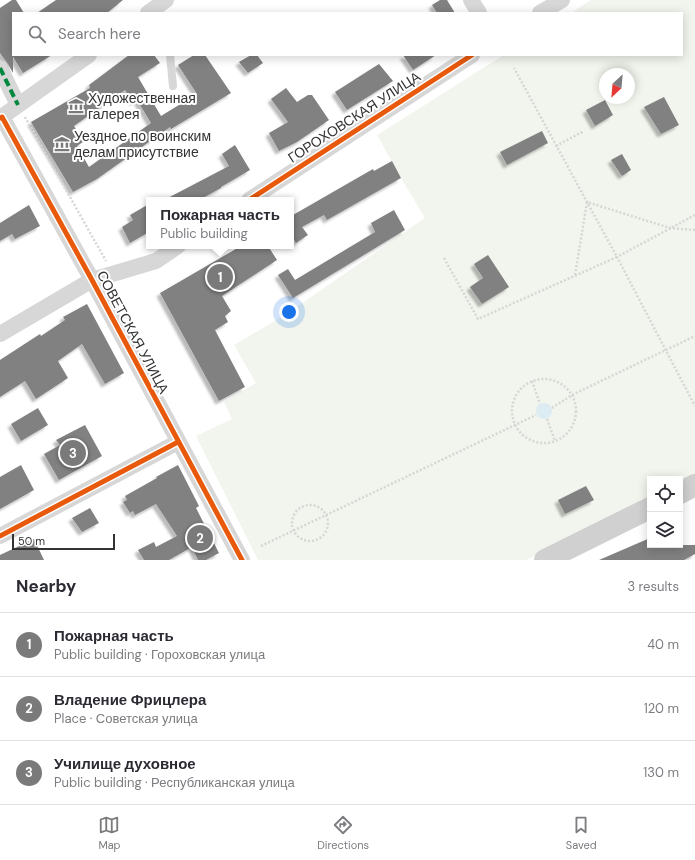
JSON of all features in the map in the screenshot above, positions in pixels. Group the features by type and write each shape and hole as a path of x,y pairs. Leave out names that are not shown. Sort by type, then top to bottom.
{"street":[{"path":"149,12 166,0"},
{"path":"471,0 478,12"},
{"path":"542,12 562,0"},
{"path":"1,117 88,56"},
{"name":"ГОРОХОВСКАЯ УЛИЦА","path":"254,197 470,56"},
{"path":"0,68 18,105"},
{"name":"СОВЕТСКАЯ УЛИЦА","path":"1,117 92,280 178,442 237,559"},
{"path":"0,334 92,280 156,261 174,249"},
{"path":"0,536 178,442"},
{"path":"683,491 695,485"},
{"path":"545,560 647,509"}],"lane":[{"path":"170,56 173,86"}],"path":[{"path":"514,68 617,257 695,406"},
{"path":"18,105 113,274"},
{"path":"556,146 584,131"},
{"path":"587,202 670,228 695,230"},
{"path":"575,276 587,202"},
{"path":"444,258 478,319 617,257 695,215"},
{"path":"552,408 572,395 695,336"},
{"path":"543,378 554,380 564,385 572,395 575,402 576,412 570,430 563,437 546,443 536,442 520,434 515,426 512,416 512,405 516,394 523,386 532,381 543,378"},
{"path":"532,381 540,404"},
{"path":"261,546 536,415"},
{"path":"547,419 555,441"},
{"path":"308,505 320,507 327,516 328,522 324,534 315,540 309,541 303,539 294,532 292,526 294,514 297,509 308,505"}],"shaded area":[{"path":"591,0 695,0 695,477 683,483 683,476 647,476 647,500 526,560 258,560 196,436 232,419 224,402 256,383 234,345 285,315 425,218 377,135 502,56 683,56 683,12 573,12"},
{"path":"541,403 547,403 552,408 550,417 547,419 541,419 536,414 536,408"}],"building":[{"path":"12,0 16,0 23,12 12,12 12,56 50,56 23,73 13,57 13,73 0,53 0,8"},
{"path":"56,0 123,0 108,12 38,12"},
{"path":"440,0 447,0 454,12 436,12 432,5"},
{"path":"128,56 155,56 160,63 138,77 161,116 197,94 178,65 192,56 206,56 231,93 171,129 170,127 97,179 73,192 31,122 90,88 89,85","holes":["125,90 133,102 137,100 151,123 89,167 77,146 83,142 74,126"]},
{"path":"249,56 258,56 263,63 248,73 239,62"},
{"path":"404,56 434,56 413,70"},
{"path":"379,64 393,81 347,110 335,92"},
{"path":"286,88 297,102 308,95 312,95 329,120 297,142 279,151 269,133 288,122 271,99"},
{"path":"664,97 679,125 661,134 644,107"},
{"path":"599,103 607,104 613,115 595,126 586,110"},
{"path":"542,131 548,143 507,165 500,152"},
{"path":"235,145 250,170 204,197 170,197 229,166 222,154"},
{"path":"622,154 631,170 622,176 611,160"},
{"path":"392,161 401,178 327,220 324,215 302,227 308,235 296,243 294,240 294,214 373,169 374,171"},
{"path":"29,205 40,226 15,239 12,234 0,241 0,223"},
{"path":"146,206 146,234 130,243 122,227 133,220 130,215"},
{"path":"394,210 405,230 293,298 278,275 288,269 295,280 375,232 371,223"},
{"path":"236,249 270,249 277,260 222,296 231,311 225,316 228,322 215,330 245,387 219,401 160,293"},
{"path":"488,255 509,287 482,304 470,287 483,278 474,264"},
{"path":"87,304 124,373 105,384 82,344 58,361 68,378 36,399 25,381 0,397 0,360 65,320 63,317"},
{"path":"38,408 48,425 21,441 11,424"},
{"path":"85,425 102,456 59,480 44,454 60,445 56,440"},
{"path":"21,465 34,490 0,509 0,477"},
{"path":"178,465 199,506 196,508 219,553 206,560 198,560 192,547 169,560 144,560 138,550 154,542 156,547 177,536 156,504 135,515 133,511 130,513 123,502 127,500 125,496"},
{"path":"586,486 594,500 565,514 558,500"},
{"path":"90,508 99,523 82,532 72,518"},
{"path":"34,539 44,560 0,560 0,555"},
{"path":"647,539 647,548 683,548 683,545 695,545 695,554 684,560 599,560"}],"marked path":[{"path":"0,68 18,105"}],"cycle path":[{"path":"254,197 470,56"},
{"path":"0,118 2,117 92,280 242,560"},
{"path":"0,536 178,442"}],"place":[{"name":"Художественная галерея","path":"76,106"},
{"name":"Уездное по воинским делам присутствие","path":"62,144"},
{"name":"Пожарная часть","path":"220,277"},
{"name":"Училище духовное","path":"73,453"},
{"name":"Владение Фрицлера","path":"200,538"}]}
